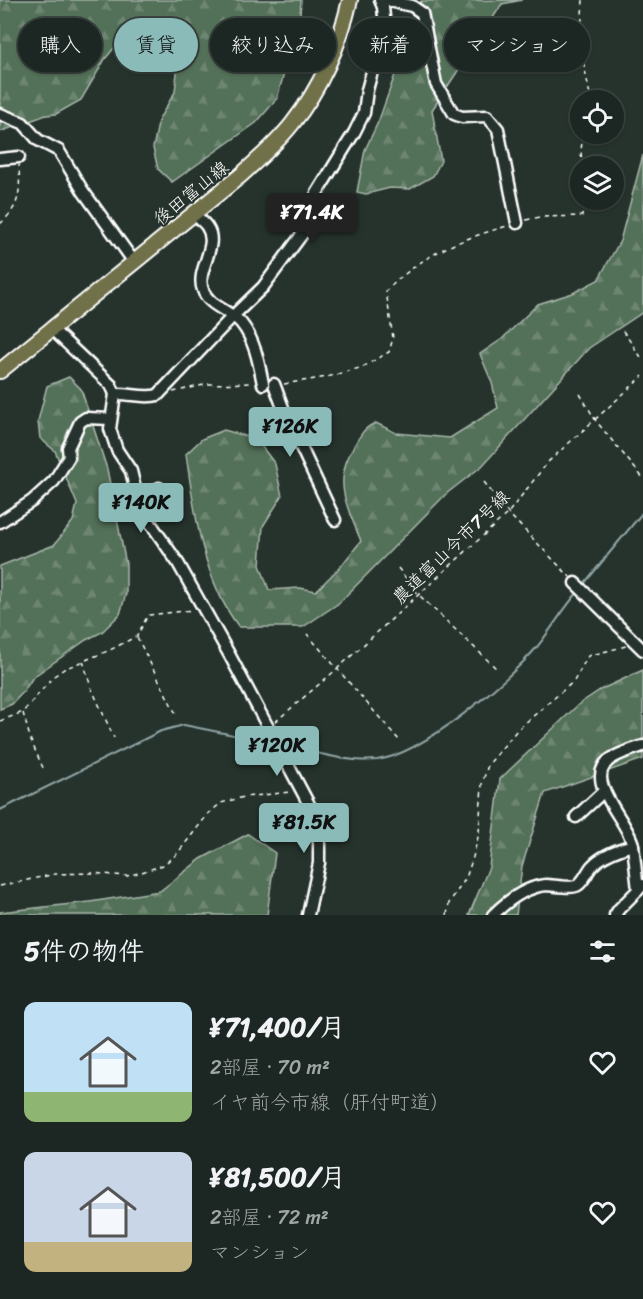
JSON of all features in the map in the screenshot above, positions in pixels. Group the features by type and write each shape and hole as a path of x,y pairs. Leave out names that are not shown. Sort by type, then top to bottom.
{"main road":[{"name":"後田富山線","path":"0,371 248,169 293,123 330,61 350,0"}],"street":[{"path":"115,394 130,393 148,398 158,395 263,287 303,233 317,193 354,134 364,113 367,90 380,53 384,17 380,0"},
{"path":"385,0 412,6 422,13 436,84 454,114 462,117 487,116 498,129 517,223"},
{"path":"0,114 23,123 38,140 59,151 83,191 134,262"},
{"path":"0,159 19,157"},
{"path":"194,214 208,227 210,236 210,247 201,288 205,296 233,316 249,335 269,384 285,412 335,520"},
{"path":"51,328 111,385 115,394 110,429 113,440 131,471 140,508 178,563 313,812 319,843 316,881 308,915"},
{"path":"0,522 33,501 54,481 69,457 68,448 80,422 86,418 111,418"},
{"path":"137,500 159,488"},
{"path":"575,583 639,646"},
{"path":"615,915 640,888 632,836 604,791 600,781 600,771 614,756 643,746"},
{"path":"576,817 604,791"},
{"path":"493,915 503,905 528,890 543,886 573,887 578,885 592,865 618,850 633,845"}],"path":[{"path":"583,0 580,45 589,90"},
{"path":"0,224 13,212 18,201 19,157"},
{"path":"158,395 208,384 269,384 327,376 363,367 389,352 393,338 386,291 425,257 465,239 517,223 540,217 582,216 583,210"},
{"path":"623,331 643,360"},
{"name":"農道富山今市7号線","path":"270,734 337,669 508,513 548,462 596,421 643,376"},
{"path":"580,394 596,421 643,478"},
{"path":"484,482 508,513 575,583"},
{"path":"398,568 419,595 497,669"},
{"path":"0,721 23,712 54,676 83,660 110,650 137,636 148,615 202,609"},
{"path":"307,634 399,740"},
{"path":"137,636 177,716"},
{"path":"447,915 449,903 466,878 473,857 479,833 483,784 488,765 517,730 574,681 588,656 639,646"},
{"path":"83,660 91,687 114,738"},
{"path":"23,712 31,741 44,770"},
{"path":"0,886 55,874 91,873 127,876 142,872 163,865 177,854 208,813 221,803 244,796 301,791"}],"green space":[{"path":"0,0 301,0 299,18 210,18 210,72 284,72 277,99 256,123 172,182 158,169 153,148 159,119 175,92 177,72 198,72 198,18 114,18 114,48 102,64 102,18 18,18 18,72 97,72 81,100 56,114 46,115 0,132"},
{"path":"522,0 502,4 493,18 444,18 444,72 457,72 432,110 441,161 433,176 410,189 390,188 366,194 357,192 365,150 379,120 396,72 432,72 432,18 415,18 421,1"},
{"path":"643,155 643,312 589,348 482,466 446,494 339,603 303,627 239,627 217,589 202,545 186,454 202,439 224,430 256,439 275,464 282,496 263,526 260,565 269,590 300,588 316,591 341,566 361,541 347,505 343,482 347,459 363,432 376,423 396,433 450,438 498,408 492,383 480,354 502,339 538,304 573,293 598,280 620,241"},
{"path":"69,377 81,389 107,469 126,564 126,594 120,614 102,632 86,640 33,677 12,704 0,709 0,566 54,545 73,521 77,504 55,451 40,438 38,421 47,386"},
{"path":"643,670 643,759 545,793 522,866 516,915 469,915 489,867 500,779 579,704 600,690"},
{"path":"248,834 275,853 267,915 0,915 0,912 160,891 201,859"}],"waterway":[{"path":"583,585 643,512"},
{"path":"282,745 354,760 377,760 396,755 417,745 463,714 506,679 537,647 578,592"},
{"path":"0,810 161,731 184,725 273,743"}]}
